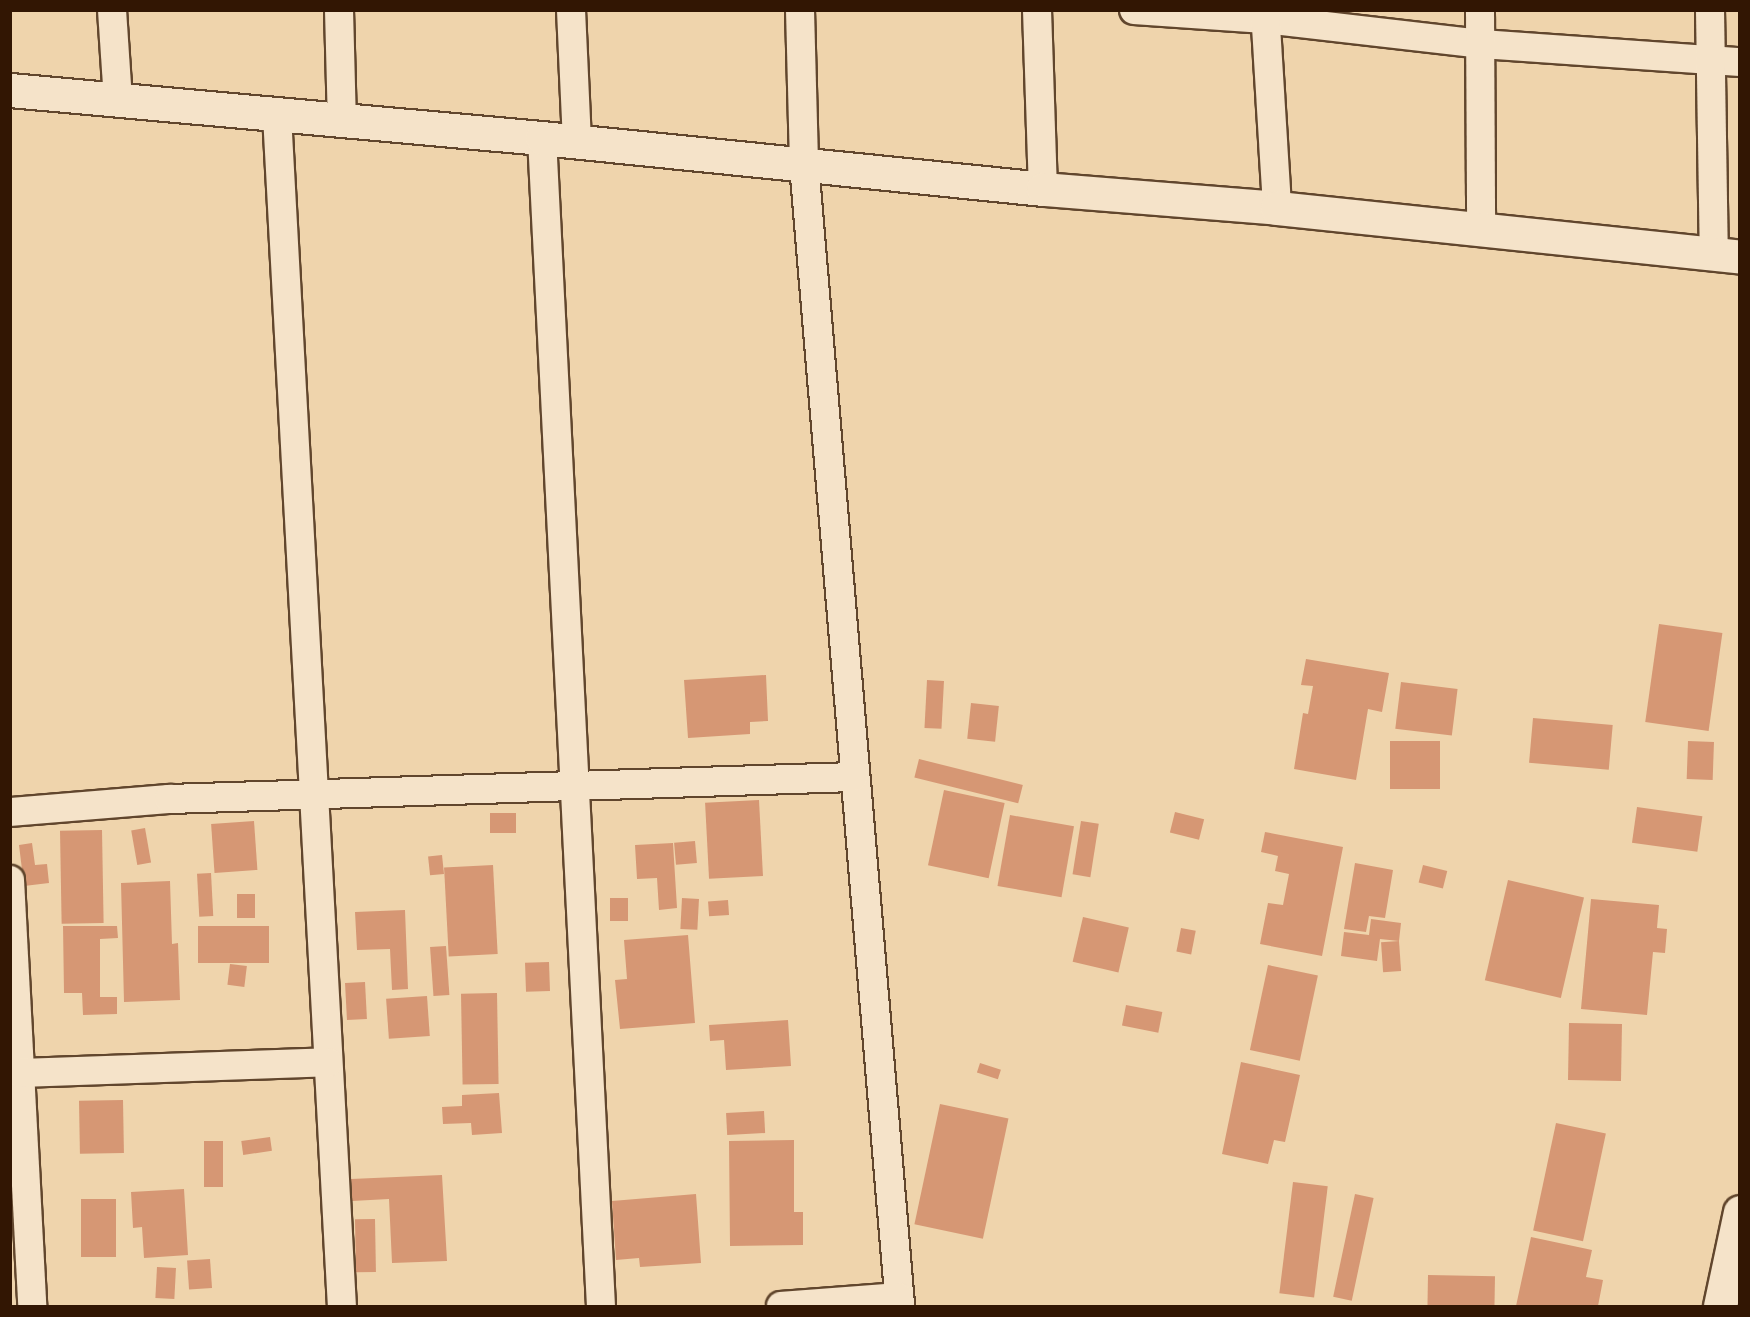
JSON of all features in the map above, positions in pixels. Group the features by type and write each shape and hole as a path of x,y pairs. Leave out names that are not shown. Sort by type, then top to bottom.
{"street":[{"path":"112,10 118,99"},
{"path":"339,10 342,121"},
{"path":"571,10 577,142"},
{"path":"781,1306 900,1302 804,164 800,10"},
{"path":"1037,10 1043,189"},
{"path":"1134,10 1265,15 1481,44 1726,61"},
{"path":"1480,10 1481,228"},
{"path":"10,90 542,138 1043,189 1277,208 1727,256 1726,61 1710,10"},
{"path":"1265,15 1277,208"},
{"path":"277,115 342,1306"},
{"path":"542,138 601,1306"},
{"path":"10,812 169,800 854,777"},
{"path":"10,880 32,1306"},
{"path":"20,1073 328,1062"},
{"path":"1720,1306 1740,1212"}],"building":[{"path":"1659,624 1722,633 1709,731 1645,722"},
{"path":"1306,659 1389,673 1382,712 1368,709 1356,780 1294,769 1303,713 1308,714 1313,686 1301,685"},
{"path":"766,675 768,721 750,722 750,734 688,738 684,680"},
{"path":"927,680 944,681 941,729 924,728"},
{"path":"1401,682 1458,689 1452,736 1395,729"},
{"path":"971,703 999,706 995,742 967,739"},
{"path":"1533,718 1613,725 1609,770 1529,763"},
{"path":"1390,741 1440,741 1440,789 1390,789"},
{"path":"1688,741 1714,742 1713,780 1687,779"},
{"path":"919,759 1023,785 1018,803 914,777"},
{"path":"944,790 1005,803 989,878 928,865"},
{"path":"759,800 763,876 709,879 705,803"},
{"path":"1637,807 1702,816 1697,852 1632,843"},
{"path":"1175,812 1204,819 1199,840 1170,832"},
{"path":"490,813 516,813 516,833 490,833"},
{"path":"1010,815 1074,826 1062,897 997,886"},
{"path":"254,821 257,870 215,873 211,824"},
{"path":"1081,821 1099,824 1090,877 1073,874"},
{"path":"145,828 151,862 137,865 131,830"},
{"path":"102,830 104,923 62,924 60,831"},
{"path":"1265,832 1343,847 1322,956 1260,944 1268,903 1283,905 1289,874 1275,871 1278,856 1261,852"},
{"path":"695,841 697,863 676,865 674,843"},
{"path":"32,843 35,865 47,864 49,883 24,886 19,845"},
{"path":"673,843 677,908 659,910 657,878 637,879 635,845"},
{"path":"442,855 444,874 430,875 428,856"},
{"path":"1355,863 1393,870 1385,918 1369,916 1366,932 1344,929"},
{"path":"493,865 498,954 449,956 444,868"},
{"path":"1423,865 1447,871 1443,889 1419,882"},
{"path":"211,873 213,916 199,917 197,874"},
{"path":"1508,880 1584,898 1561,998 1485,980"},
{"path":"170,881 172,944 178,943 180,1000 124,1002 121,883"},
{"path":"237,894 255,894 255,918 237,918"},
{"path":"610,898 628,898 628,921 610,921"},
{"path":"682,898 699,899 697,930 680,929"},
{"path":"1591,899 1659,905 1657,928 1667,929 1665,953 1653,952 1647,1015 1581,1009"},
{"path":"728,900 729,915 709,916 708,901"},
{"path":"405,910 408,989 392,990 390,949 357,950 355,912"},
{"path":"1083,917 1129,928 1118,972 1073,962"},
{"path":"1371,919 1401,923 1399,941 1380,939 1377,961 1341,956 1344,932 1369,935"},
{"path":"63,926 117,926 118,938 100,939 100,997 117,997 117,1014 83,1015 82,993 64,993"},
{"path":"198,926 269,926 269,963 198,963"},
{"path":"1181,928 1196,931 1191,954 1176,952"},
{"path":"688,935 695,1023 620,1029 615,980 627,979 624,940"},
{"path":"1399,941 1401,971 1383,972 1381,942"},
{"path":"446,946 449,995 433,996 430,947"},
{"path":"549,962 550,991 526,992 525,963"},
{"path":"230,964 247,966 244,987 227,985"},
{"path":"1268,965 1318,976 1300,1061 1250,1050"},
{"path":"365,982 367,1019 347,1020 345,983"},
{"path":"497,993 499,1084 463,1085 461,994"},
{"path":"427,996 430,1036 389,1039 386,999"},
{"path":"1126,1005 1162,1012 1158,1033 1122,1026"},
{"path":"788,1020 791,1066 726,1070 724,1040 710,1041 709,1025"},
{"path":"1569,1023 1622,1024 1621,1081 1568,1080"},
{"path":"1241,1062 1300,1075 1285,1142 1274,1140 1268,1164 1222,1154"},
{"path":"980,1063 1001,1070 998,1079 977,1073"},
{"path":"499,1093 502,1133 472,1135 471,1123 443,1124 442,1107 462,1106 462,1095"},
{"path":"123,1100 124,1153 80,1154 79,1101"},
{"path":"940,1104 1008,1119 983,1239 914,1224"},
{"path":"764,1111 765,1133 727,1135 726,1113"},
{"path":"1556,1123 1606,1134 1583,1241 1533,1231"},
{"path":"270,1137 272,1151 243,1155 241,1141"},
{"path":"794,1140 794,1212 803,1212 803,1245 730,1246 729,1141"},
{"path":"204,1141 223,1141 223,1187 204,1187"},
{"path":"442,1175 447,1261 392,1263 389,1199 352,1201 351,1179"},
{"path":"1293,1182 1328,1186 1314,1297 1279,1293"},
{"path":"184,1189 188,1255 144,1258 142,1227 133,1228 131,1192"},
{"path":"696,1194 701,1263 640,1267 639,1258 616,1260 612,1201"},
{"path":"1355,1194 1374,1198 1352,1301 1333,1297"},
{"path":"81,1199 116,1199 116,1257 81,1257"},
{"path":"355,1219 375,1219 376,1272 356,1272"},
{"path":"1531,1237 1592,1250 1586,1277 1603,1280 1598,1306 1516,1306"},
{"path":"210,1259 212,1288 189,1290 187,1261"},
{"path":"157,1267 176,1268 174,1299 155,1298"},
{"path":"1428,1275 1495,1276 1494,1306 1427,1306"}]}
